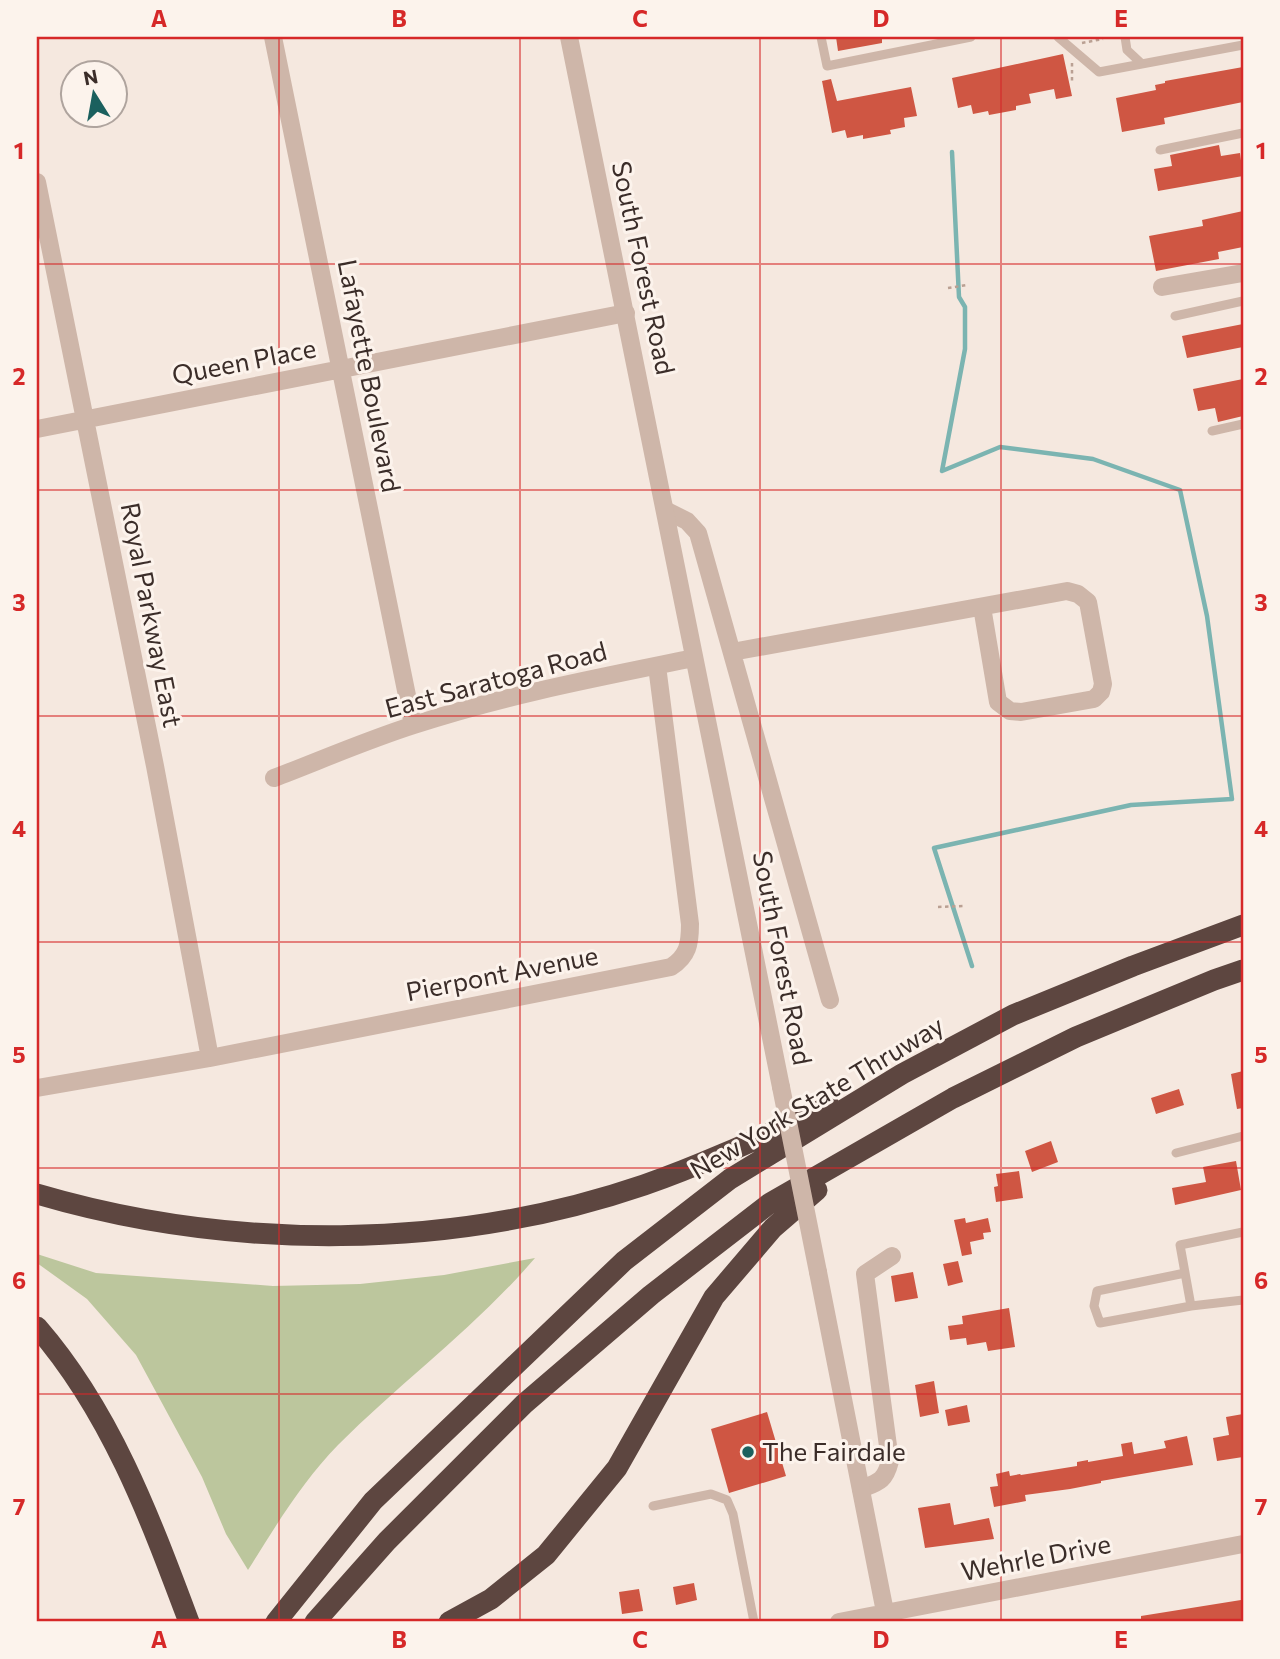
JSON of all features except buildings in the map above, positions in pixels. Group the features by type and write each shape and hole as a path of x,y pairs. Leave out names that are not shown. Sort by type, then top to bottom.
{"highway":[{"name":"New York State Thruway","path":"276,1622 373,1501 624,1261 730,1179 902,1074 1013,1015 1243,925"},
{"path":"315,1622 387,1541 524,1404 587,1348 770,1203 953,1098 1076,1038 1243,970"},
{"path":"37,1194 140,1219 230,1231 320,1235 422,1231 503,1221 588,1201 654,1181 722,1155 902,1074"},
{"path":"449,1622 491,1600 545,1555 617,1468 714,1297 773,1227 867,1148"},
{"path":"37,1327 96,1408 142,1498 186,1616"}],"street":[{"name":"Lafayette Boulevard","path":"273,37 413,725"},
{"name":"South Forest Road","path":"569,37 886,1618"},
{"name":"Royal Parkway East","path":"37,183 210,1058"},
{"path":"1162,287 1243,272"},
{"name":"Queen Place","path":"37,429 626,313"},
{"name":"South Forest Road","path":"665,510 687,521 698,534 830,1000"},
{"path":"732,652 1067,591 1079,594 1088,602 1103,684 1101,692 1094,699 1021,712 1010,711 998,702 982,607"},
{"name":"East Saratoga Road","path":"274,778 413,725 561,686 694,658"},
{"name":"Pierpont Avenue","path":"37,1088 210,1058 652,972 671,967 683,959 690,944 690,924 657,666"},
{"path":"861,1489 880,1482 887,1474 890,1461 865,1274 892,1256"},
{"name":"Wehrle Drive","path":"839,1622 886,1618 1243,1544"}],"lane":[{"path":"821,37 827,66 971,37"},
{"path":"1058,37 1099,72 1243,45"},
{"path":"1125,37 1127,50 1142,64"},
{"path":"1160,150 1243,133"},
{"path":"1175,316 1243,302"},
{"path":"1212,431 1243,425"},
{"path":"1176,1153 1243,1136"},
{"path":"1191,1306 1180,1245 1243,1232"},
{"path":"1185,1273 1097,1291 1094,1306 1100,1323 1191,1306 1243,1300"},
{"path":"653,1506 711,1494 727,1500 733,1514 754,1622"}],"path":[{"path":"948,288 967,285"},
{"path":"938,907 964,906"}],"green space":[{"path":"37,1254 96,1273 273,1286 360,1284 444,1275 535,1258 464,1331 362,1421 325,1459 290,1505 248,1570 226,1534 202,1477 136,1355 87,1299 37,1263"}],"waterway":[{"path":"952,152 959,297 965,307 965,349 942,471 1000,447 1093,459 1180,490 1207,616 1232,799 1131,805 934,848 972,966"}],"place":[{"name":"The Fairdale","path":"748,1452"}]}
